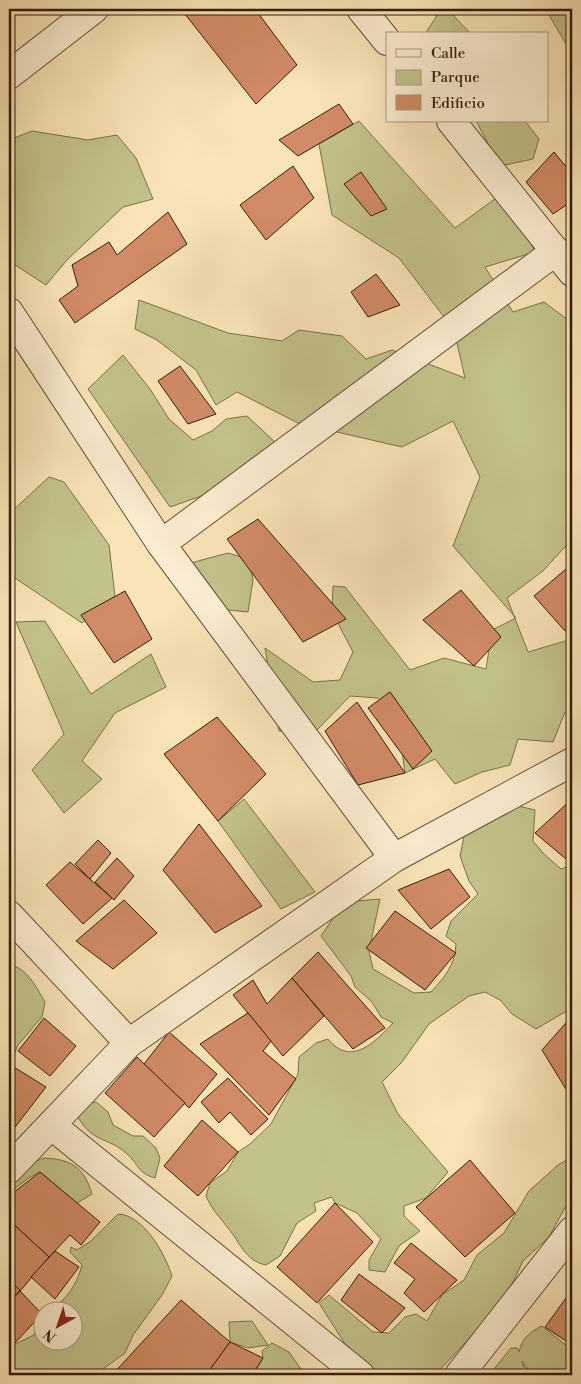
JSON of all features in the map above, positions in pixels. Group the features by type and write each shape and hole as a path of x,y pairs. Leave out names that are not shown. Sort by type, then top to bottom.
{"street":[{"path":"9,75 94,9"},
{"path":"361,9 386,40"},
{"path":"161,544 564,262 453,122"},
{"path":"9,312 161,544 394,858"},
{"path":"9,1169 129,1043 394,858 572,762"},
{"path":"9,915 129,1043"},
{"path":"51,1125 360,1375"},
{"path":"459,1375 572,1231"}],"green space":[{"path":"441,9 447,9 469,32 426,32"},
{"path":"552,9 572,9 572,47 566,44 549,15"},
{"path":"359,121 455,228 507,190 535,252 485,267 513,312 544,302 572,323 572,539 543,571 507,598 514,615 453,546 480,477 453,421 402,447 298,423 237,392 216,405 196,370 157,340 135,329 139,300 228,333 282,341 299,330 342,336 366,359 392,350 465,378 454,330 399,258 332,215 319,144"},
{"path":"477,122 526,122 539,139 533,159 500,166"},
{"path":"32,131 88,140 117,135 136,158 153,199 123,207 67,260 46,285 9,261 9,140"},
{"path":"123,355 150,389 169,419 193,440 212,431 226,419 247,416 276,443 210,493 170,507 88,389"},
{"path":"49,477 64,482 109,545 115,596 82,623 9,574 9,514"},
{"path":"228,553 249,559 253,580 248,612 218,609 187,564"},
{"path":"333,586 345,587 410,670 444,658 486,669 492,630 515,619 528,652 572,639 572,713 565,712 553,742 518,739 510,765 482,772 455,784 435,759 405,773 400,736 378,698 350,696 316,731 279,731 265,648 313,682 340,680 353,652 332,612"},
{"path":"45,621 91,694 151,654 166,687 115,713 82,761 102,779 64,813 32,770 64,734 16,622"},
{"path":"244,799 315,892 281,909 218,821"},
{"path":"518,806 535,810 533,841 543,853 561,869 572,865 572,1008 536,1029 512,1014 500,1000 485,992 469,996 429,1024 402,1062 382,1082 398,1114 448,1172 426,1198 404,1206 404,1216 420,1231 399,1246 385,1272 369,1270 369,1260 381,1239 357,1213 335,1203 332,1197 314,1203 316,1211 297,1223 280,1256 266,1265 253,1260 211,1205 206,1196 210,1183 227,1171 238,1152 250,1144 271,1124 298,1074 299,1057 316,1043 328,1039 345,1051 354,1052 370,1044 393,1023 381,1017 372,1002 355,987 351,976 321,936 344,902 380,899 369,951 373,969 414,993 431,992 445,976 454,958 456,944 446,936 451,921 478,894 469,881 460,856 464,837 481,817"},
{"path":"9,965 26,974 45,1002 42,1017 18,1045 14,1055 9,1055"},
{"path":"96,1102 108,1112 113,1125 133,1136 143,1136 156,1148 160,1158 155,1178 141,1171 126,1153 95,1136 83,1125 77,1116 82,1103"},
{"path":"572,1157 572,1195 549,1237 523,1261 506,1297 435,1375 371,1375 361,1369 319,1303 329,1295 373,1332 389,1333 405,1317 416,1314 427,1321 442,1295 464,1280 477,1255 504,1233 529,1191 558,1165"},
{"path":"43,1158 61,1160 75,1166 85,1177 92,1194 77,1203 40,1172 9,1193 9,1175"},
{"path":"118,1214 136,1221 152,1237 169,1267 172,1276 162,1295 133,1335 125,1353 95,1375 9,1375 9,1347 32,1336 32,1352 82,1352 82,1302 60,1302 74,1286 82,1265 70,1252 71,1247 77,1250 91,1241"},
{"path":"252,1321 268,1345 248,1348 230,1342 229,1322"},
{"path":"542,1326 572,1350 572,1375 544,1375 531,1371 522,1361 524,1367 537,1375 485,1375 494,1369 511,1348 517,1348 519,1352 527,1336"},
{"path":"272,1343 289,1352 305,1375 264,1375 256,1370 263,1358 262,1351"}],"building":[{"path":"181,9 255,9 297,65 256,104"},
{"path":"339,104 353,124 298,156 279,140"},
{"path":"554,152 572,174 572,201 553,214 526,182"},
{"path":"293,166 314,198 266,240 240,205"},
{"path":"361,172 387,209 371,216 344,184"},
{"path":"168,212 187,244 75,323 59,300 78,286 72,265 109,242 117,255"},
{"path":"376,274 400,305 368,317 351,292"},
{"path":"180,366 216,414 188,424 158,381"},
{"path":"258,519 346,619 303,642 227,539"},
{"path":"572,564 572,626 565,631 534,596"},
{"path":"461,590 501,637 474,666 423,620"},
{"path":"125,591 152,639 114,663 81,615"},
{"path":"390,692 432,751 413,769 368,708"},
{"path":"357,702 405,773 358,785 325,731"},
{"path":"217,717 266,774 218,821 164,754"},
{"path":"572,799 572,864 535,833"},
{"path":"199,824 262,906 215,933 163,870"},
{"path":"98,840 111,853 90,879 75,864"},
{"path":"117,858 134,876 114,900 95,882"},
{"path":"70,862 112,898 83,924 46,885"},
{"path":"449,869 470,897 431,929 398,890"},
{"path":"124,900 157,933 113,969 76,941"},
{"path":"395,911 456,953 425,990 366,948"},
{"path":"318,952 385,1028 353,1049 292,978"},
{"path":"292,978 324,1016 283,1056 233,995 253,980 267,1004"},
{"path":"248,1013 271,1041 263,1051 296,1079 269,1115 200,1044"},
{"path":"572,1016 572,1099 542,1050"},
{"path":"44,1018 76,1046 50,1076 18,1051"},
{"path":"169,1032 217,1074 189,1108 144,1064"},
{"path":"137,1057 185,1103 154,1137 105,1093"},
{"path":"9,1064 46,1087 9,1135"},
{"path":"228,1078 268,1119 251,1135 230,1112 219,1123 201,1102"},
{"path":"202,1120 238,1152 198,1196 164,1166"},
{"path":"470,1160 515,1213 465,1257 416,1207"},
{"path":"40,1172 100,1222 81,1245 70,1235 49,1257 9,1220 9,1196"},
{"path":"335,1203 373,1242 317,1303 277,1267"},
{"path":"9,1220 49,1257 20,1291 9,1282"},
{"path":"411,1243 457,1280 424,1312 404,1293 415,1279 394,1263"},
{"path":"55,1251 79,1267 55,1299 31,1277"},
{"path":"359,1274 405,1308 382,1333 341,1300"},
{"path":"9,1280 20,1290 9,1302"},
{"path":"20,1291 32,1304 32,1325 14,1344 9,1340 9,1303"},
{"path":"566,1298 572,1303 572,1345 545,1327"},
{"path":"181,1300 230,1342 206,1375 112,1375"},
{"path":"230,1342 263,1358 252,1375 206,1375"},
{"path":"256,1370 264,1375 252,1375"}]}
